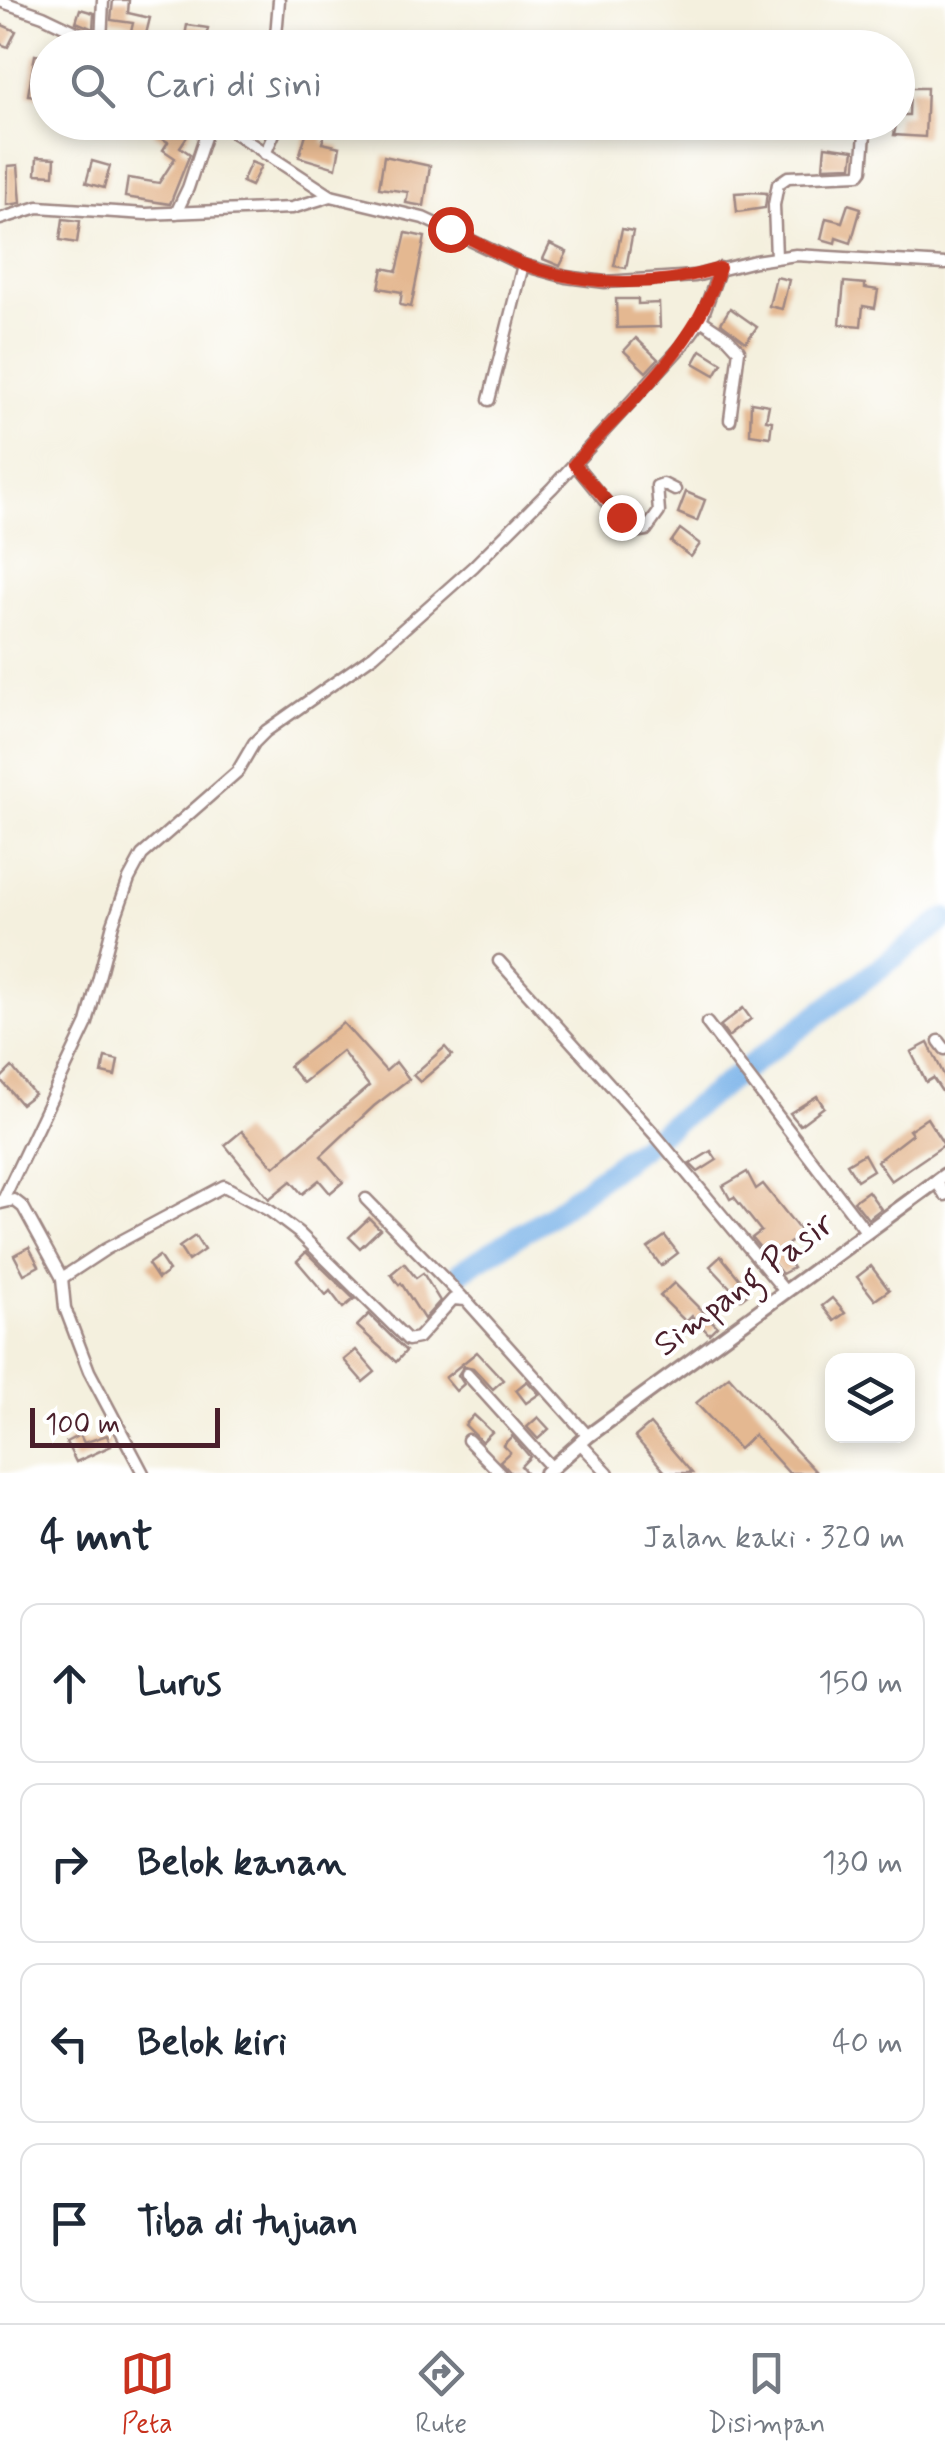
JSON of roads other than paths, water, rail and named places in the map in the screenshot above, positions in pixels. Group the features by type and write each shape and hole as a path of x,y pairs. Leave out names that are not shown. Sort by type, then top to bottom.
{"street":[{"path":"0,0 71,30"},
{"path":"103,0 105,30"},
{"path":"276,30 279,0"},
{"path":"176,213 204,140"},
{"path":"244,140 331,196 423,218 523,265 566,277 605,282 694,276 776,257 945,264"},
{"path":"265,154 271,140"},
{"path":"776,257 774,204 778,184 788,177 859,174 865,140"},
{"path":"0,219 50,207 146,214 292,208 331,196"},
{"path":"489,400 523,265"},
{"path":"1,1203 87,1024 113,924 142,855 223,786 266,731 400,634 510,531 682,346 700,320 720,268"},
{"path":"700,320 739,350 730,420"},
{"path":"574,464 609,506 640,531 650,526 659,512 656,486 663,484 676,490"},
{"path":"499,961 661,1142 784,1290"},
{"path":"708,1023 865,1230"},
{"path":"941,1178 945,1195"},
{"name":"Simpang Pasir","path":"549,1471 584,1439 941,1178"},
{"path":"62,1278 106,1249 224,1186 270,1211 299,1233 408,1340 418,1338 453,1299 462,1297"},
{"path":"1,1203 14,1200 23,1207 62,1278 76,1339 143,1473"},
{"path":"366,1200 471,1303 608,1473"},
{"path":"467,1374 549,1471"},
{"path":"468,1440 500,1473"}],"waterway":[{"path":"461,1271 548,1217 945,919"}]}
